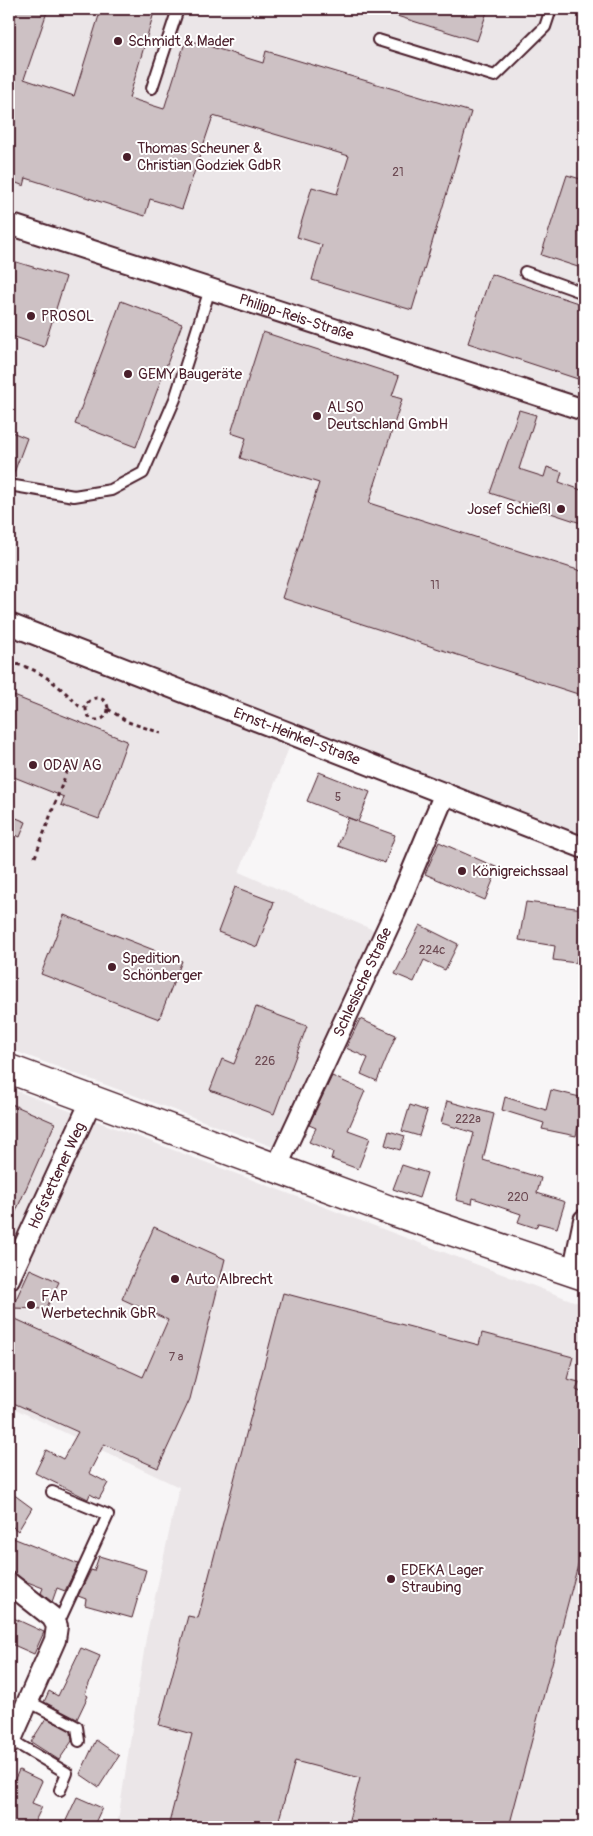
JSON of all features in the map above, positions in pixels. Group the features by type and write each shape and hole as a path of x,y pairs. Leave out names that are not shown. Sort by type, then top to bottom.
{"street":[{"name":"Philipp-Reis-Straße","path":"9,224 584,410"},
{"name":"Ernst-Heinkel-Straße","path":"9,624 584,848"},
{"name":"Schlesische Straße","path":"276,1168 395,912 445,794"},
{"path":"9,1069 392,1211 579,1275 584,1220"},
{"name":"Hofstettener Weg","path":"9,1279 92,1099"},
{"path":"9,1584 52,1617 57,1626 55,1640 10,1742"}],"lane":[{"path":"152,88 178,9"},
{"path":"378,40 495,76 546,27 551,9"},
{"path":"525,272 584,293"},
{"path":"9,485 74,496 111,490 143,473 175,399 210,289"},
{"path":"52,1492 108,1515 57,1626"},
{"path":"28,1701 78,1727 79,1741"},
{"path":"10,1742 67,1773 60,1790"}],"path":[{"path":"9,663 24,666 48,678 79,706 85,708"},
{"path":"108,709 105,716 96,720 87,715 85,708 89,700 96,697 104,700 108,709 122,718 161,733"},
{"path":"35,857 70,763"}],"shaded area":[{"path":"9,9 584,9 584,858 291,743 239,872 378,932 276,1148 9,1049"},
{"path":"9,1088 584,1305 584,1827 117,1827 146,1638 179,1487 9,1406"}],"building":[{"path":"9,9 38,9 47,12 24,79 74,96 101,9 155,9 129,98 164,109 186,39 263,63 266,51 471,112 412,310 312,280 322,245 297,237 312,187 337,194 349,156 213,116 182,209 150,199 145,216 26,178 24,186 9,180"},
{"path":"384,9 488,9 477,41 384,12"},
{"path":"567,175 584,180 584,269 541,255"},
{"name":"PROSOL","path":"13,261 66,277 44,347 9,335 9,274"},
{"path":"491,274 584,305 584,381 468,343"},
{"name":"GEMY Baugeräte","path":"121,301 182,324 136,447 75,424"},
{"path":"263,332 399,376 392,396 402,399 369,503 584,572 584,696 282,598 319,483 240,458 246,438 231,433"},
{"name":"Josef Schießl","path":"519,410 536,415 519,469 544,477 547,467 562,472 559,482 584,491 584,524 490,493"},
{"path":"9,431 27,438 12,478 9,478"},
{"name":"ODAV AG","path":"9,694 127,741 99,819 61,805 64,797 9,775"},
{"path":"319,772 370,792 358,822 395,835 385,863 338,846 348,818 357,821 307,801"},
{"path":"9,815 26,822 20,837 9,832"},
{"name":"Königreichssaal","path":"439,842 498,868 485,900 425,874"},
{"path":"235,887 274,902 257,947 218,932"},
{"path":"526,902 584,909 584,958 577,957 576,963 553,960 555,946 519,940"},
{"name":"Spedition Schönberger","path":"64,915 182,961 159,1019 41,974"},
{"path":"420,925 458,944 445,970 424,960 414,982 395,974"},
{"path":"256,1007 307,1026 274,1114 210,1090 222,1059 234,1064"},
{"path":"360,1019 396,1035 377,1081 361,1074 368,1058 346,1048"},
{"path":"332,1076 365,1091 348,1130 370,1138 358,1169 331,1159 333,1152 309,1142 316,1128 309,1125"},
{"path":"551,1090 584,1098 576,1136 542,1129 544,1123 502,1110 505,1097 546,1110"},
{"path":"447,1101 494,1114 483,1160 541,1178 537,1193 565,1202 557,1228 538,1223 536,1228 518,1222 521,1214 473,1198 472,1204 456,1200 474,1133 441,1123"},
{"path":"9,1103 55,1123 9,1227"},
{"path":"410,1105 427,1111 419,1136 402,1131"},
{"path":"389,1131 405,1136 400,1150 385,1145"},
{"path":"402,1165 427,1173 419,1198 393,1189"},
{"path":"154,1227 225,1259 190,1399 158,1468 104,1444 89,1473 108,1483 99,1499 90,1494 88,1499 35,1473 46,1450 63,1459 78,1432 9,1401 9,1316 143,1377 168,1320 122,1299"},
{"name":"FAP Werbetechnik GbR","path":"30,1269 59,1282 46,1309 12,1308"},
{"name":"EDEKA Lager Straubing","path":"283,1293 479,1345 482,1333 573,1357 567,1379 579,1382 576,1390 584,1393 584,1542 509,1827 347,1827 360,1778 295,1761 277,1827 168,1827 192,1734 159,1725 188,1616 198,1618"},
{"path":"9,1491 32,1508 18,1531 9,1524"},
{"path":"13,1538 78,1564 65,1591 57,1588 52,1602 41,1593 43,1588 25,1581 9,1570 9,1547"},
{"path":"99,1556 146,1570 132,1618 85,1605 86,1599 78,1596 91,1570 94,1571"},
{"path":"9,1616 44,1632 34,1654 9,1643"},
{"path":"81,1648 100,1656 85,1694 88,1696 77,1719 44,1702 49,1691 58,1696"},
{"path":"46,1718 71,1731 72,1741 59,1760 31,1742"},
{"path":"96,1740 119,1756 99,1787 80,1774"},
{"path":"19,1770 42,1781 32,1803 42,1807 32,1827 9,1827 9,1792"},
{"path":"77,1797 102,1808 93,1827 63,1827"}],"place":[{"name":"Schmidt & Mader","path":"118,41"},
{"name":"Thomas Scheuner & Christian Godziek GdbR","path":"127,157"},
{"name":"PROSOL","path":"31,316"},
{"name":"GEMY Baugeräte","path":"128,374"},
{"name":"ALSO Deutschland GmbH","path":"317,416"},
{"name":"Josef Schießl","path":"561,509"},
{"name":"ODAV AG","path":"33,765"},
{"name":"Königreichssaal","path":"462,871"},
{"name":"Spedition Schönberger","path":"112,967"},
{"name":"Auto Albrecht","path":"175,1279"},
{"name":"FAP Werbetechnik GbR","path":"31,1305"},
{"name":"EDEKA Lager Straubing","path":"391,1579"}]}
